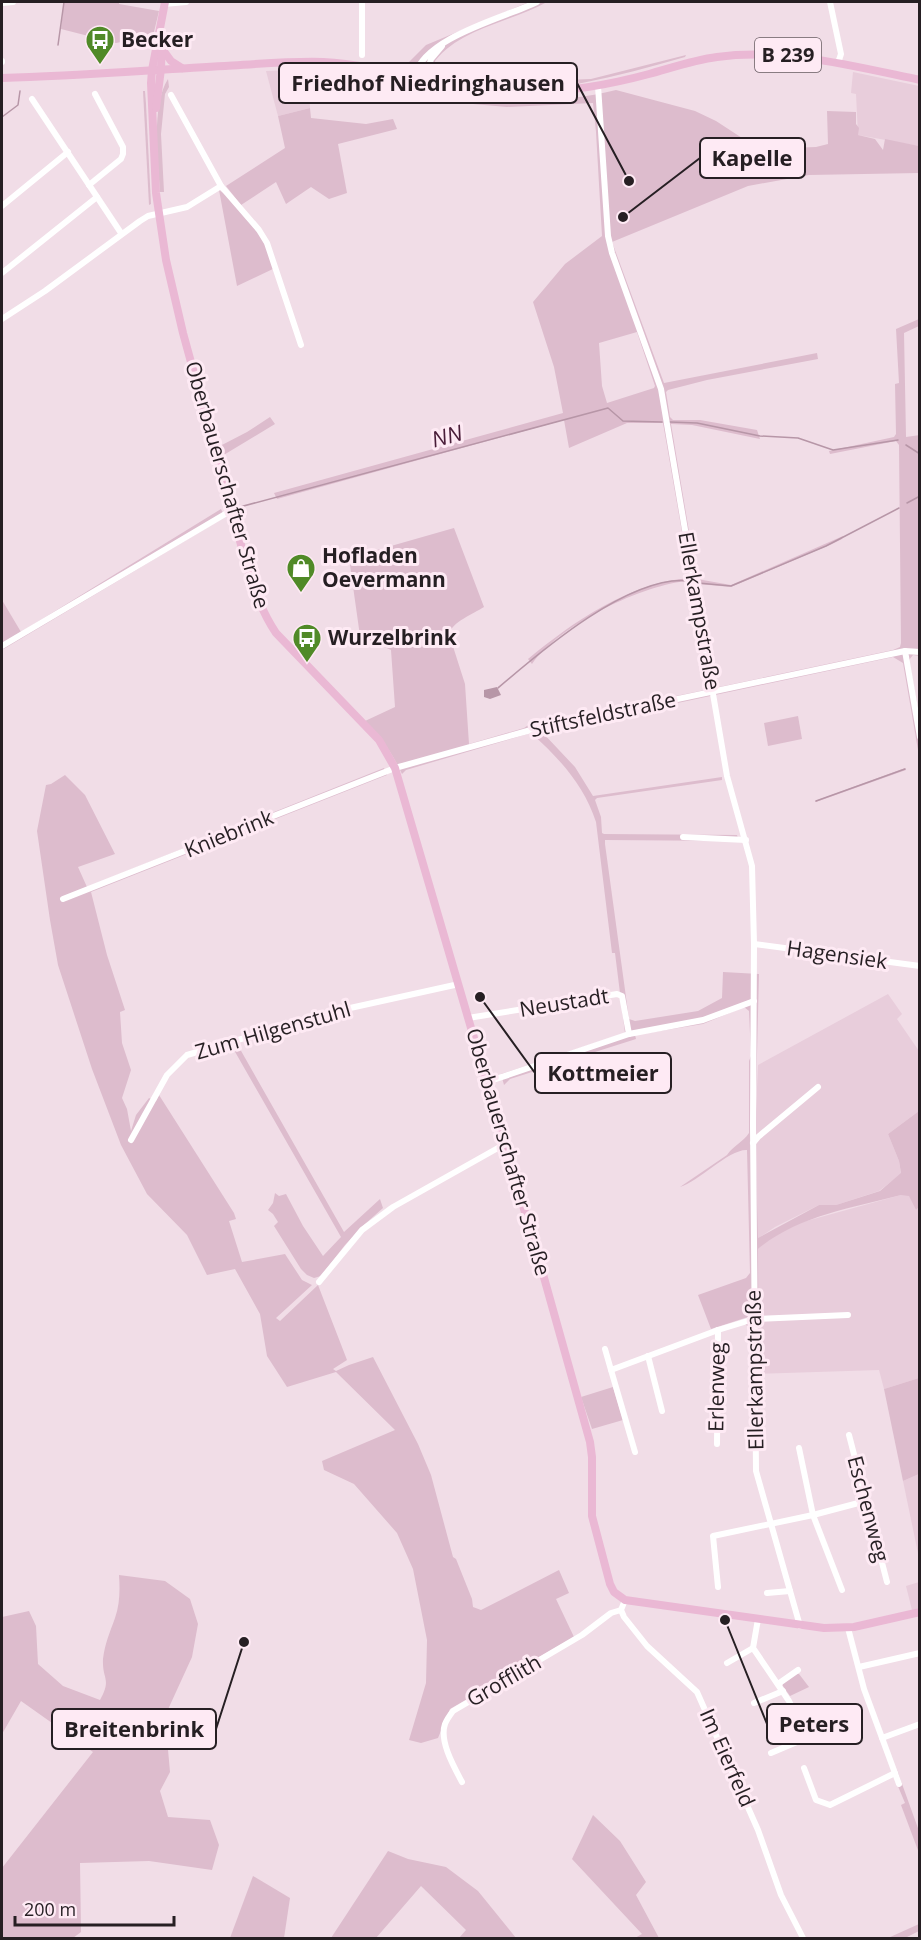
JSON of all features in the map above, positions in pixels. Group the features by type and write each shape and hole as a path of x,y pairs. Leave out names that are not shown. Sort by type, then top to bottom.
{"main road":[{"path":"163,15 165,3"},
{"name":"Oberbauerschafter Straße","path":"154,133 161,69 163,15"},
{"name":"Oberbauerschafter Straße","path":"163,15 152,69 155,177 159,213 174,297 257,597 267,620 286,646 379,740 395,768 590,1442 592,1516 595,1530 610,1584 614,1592 625,1600"},
{"path":"162,49 171,61 184,68"},
{"name":"B 239","path":"2,78 66,77 152,69 322,62 354,64 499,91 548,92 598,86 713,57 737,54 783,54 920,80"},
{"path":"625,1600 800,1626 848,1628 920,1612"}],"street":[{"path":"2,3 13,2"},
{"path":"165,3 186,2"},
{"path":"362,2 362,55"},
{"path":"415,75 418,65 429,52 449,39 537,2"},
{"path":"831,2 841,54 838,63"},
{"path":"426,77 431,59 449,39"},
{"name":"Ellerkampstraße","path":"598,86 608,236 661,389 727,776 752,866 756,1471 800,1626"},
{"path":"89,185 121,159 123,154 123,147 95,94"},
{"path":"171,95 221,186 259,230 267,243 301,345"},
{"path":"32,99 121,233"},
{"path":"2,206 68,152"},
{"path":"2,319 45,291 121,233 148,216 187,207 221,186"},
{"path":"2,273 98,197"},
{"path":"2,646 232,510"},
{"path":"905,651 920,737"},
{"name":"Stiftsfeldstraße","path":"395,768 532,729 905,651 920,652"},
{"name":"Kniebrink","path":"63,898 395,768"},
{"path":"683,837 746,840"},
{"name":"Hagensiek","path":"754,944 920,966"},
{"name":"Zum Hilgenstuhl","path":"131,1140 166,1075 187,1055 332,1012 459,984"},
{"name":"Neustadt","path":"468,1018 617,994 622,996 629,1034"},
{"path":"487,1082 629,1034 703,1020 754,1001"},
{"path":"753,1143 818,1087"},
{"path":"319,1281 362,1230 393,1207 505,1144"},
{"path":"611,1370 754,1319 849,1315"},
{"name":"Erlenweg","path":"717,1444 718,1330"},
{"path":"605,1349 635,1452"},
{"path":"648,1356 662,1412"},
{"name":"Eschenweg","path":"849,1435 887,1582"},
{"path":"799,1448 813,1515 842,1590"},
{"path":"718,1587 713,1536 813,1515 866,1501"},
{"path":"767,1593 790,1591"},
{"path":"621,1610 625,1600"},
{"name":"Grofflith","path":"462,1782 443,1736 445,1724 453,1711 582,1635 611,1613 621,1610"},
{"name":"Im Eierfeld","path":"621,1610 647,1646 698,1692 758,1830 781,1895 803,1938"},
{"path":"758,1619 753,1648 783,1691 807,1737"},
{"path":"848,1628 864,1689 899,1784"},
{"path":"727,1663 753,1648"},
{"path":"859,1667 920,1653"},
{"path":"778,1684 798,1670"},
{"path":"754,1703 783,1691"},
{"path":"882,1738 920,1724"},
{"path":"771,1754 830,1728"},
{"path":"804,1768 816,1800 830,1805 895,1773"}],"shaded area":[{"path":"64,2 119,2 119,4 159,11 153,36 116,43 61,29"},
{"path":"529,2 547,2 458,41 435,61 437,74 404,67 426,45"},
{"path":"686,55 634,71 569,85 516,87 476,83 475,80 591,79"},
{"path":"266,71 308,72 310,108 278,116"},
{"path":"853,72 919,86 919,146 858,135 856,94 851,93"},
{"path":"168,79 169,87 165,94 161,134 164,192 160,192 157,118 159,104"},
{"path":"616,90 695,111 716,121 759,149 816,147 828,144 827,111 856,112 858,135 875,139 883,150 885,139 919,146 919,173 809,175 748,186 612,242 664,383 817,353 818,359 707,380 666,392 670,417 673,420 700,420 757,430 760,439 692,425 671,424 697,579 731,585 843,536 842,539 832,544 731,587 698,584 714,681 719,687 900,647 899,445 896,441 830,454 829,451 894,437 896,434 895,384 899,383 896,329 919,319 919,326 904,333 906,437 920,435 920,656 913,655 909,660 919,715 919,756 903,663 893,657 542,732 575,767 593,796 722,777 722,780 595,800 604,834 737,835 739,841 605,840 605,844 629,1019 635,1021 698,1011 722,998 723,972 759,974 755,1135 758,1238 819,1205 836,1205 880,1191 901,1173 899,1161 888,1134 919,1111 919,1207 916,1210 909,1196 901,1195 807,1221 790,1228 758,1249 759,1444 752,1446 751,1332 745,1324 748,1317 711,1329 698,1295 746,1278 750,1273 747,1150 731,1155 680,1187 727,1155 749,1133 749,1061 751,1056 749,1011 744,1007 703,1024 635,1035 636,1039 510,1079 504,1085 501,1074 625,1033 615,953 612,953 596,822 585,796 570,773 531,733 406,770 402,774 386,746 365,721 395,707 391,650 360,636 349,558 454,528 484,607 458,622 449,634 465,684 469,744 524,728 533,722 536,725 705,690 709,684 690,581 650,589 604,609 561,635 532,664 528,659 564,631 603,606 646,587 690,578 663,423 627,423 569,448 564,420 277,499 274,493 563,413 554,367 533,302 565,264 602,236 593,103 507,107 473,104 471,97 544,100","holes":["637,332 655,386 607,403 602,386 599,343"]},
{"path":"143,91 145,91 146,104 151,204 149,205"},
{"path":"310,108 311,118 366,124 393,119 397,129 338,144 347,193 329,199 311,187 286,204 276,182 241,205 226,186 285,148 278,116"},
{"path":"219,190 261,236 275,268 237,286"},
{"path":"270,417 275,424 222,456 220,446"},
{"path":"221,509 225,517 2,650 2,600 21,632"},
{"path":"497,687 501,695 490,699 484,697 484,690"},
{"path":"798,716 802,739 768,746 764,723"},
{"path":"384,768 387,775 91,892 107,955 125,1010 120,1012 122,1043 131,1070 122,1098 127,1109 131,1131 136,1115 149,1098 156,1101 159,1095 234,1213 236,1219 229,1221 242,1262 285,1254 302,1280 312,1285 276,1318 280,1321 318,1285 347,1360 333,1369 336,1371 373,1357 418,1444 431,1475 453,1557 456,1559 472,1599 473,1607 481,1610 559,1570 569,1593 556,1599 574,1637 450,1709 438,1738 421,1743 409,1740 426,1683 427,1640 413,1569 397,1533 354,1484 324,1470 322,1461 395,1430 336,1372 287,1387 267,1356 260,1314 235,1269 207,1275 187,1235 147,1194 121,1145 92,1069 58,965 37,831 46,785 65,775 85,795 115,854 78,867 87,887"},
{"path":"905,768 906,770 815,801"},
{"path":"888,994 902,1014 897,1019 919,1051 919,1111 888,1134 899,1161 901,1174 879,1191 836,1205 819,1205 775,1227 757,1239 755,1135 758,1065"},
{"path":"240,1049 344,1232 380,1199 383,1208 345,1245 321,1276 314,1278 301,1269 274,1226 278,1222 268,1210 273,1203 275,1193 279,1196 286,1194 303,1226 323,1256 341,1237 234,1050"},
{"path":"901,1195 909,1195 916,1210 919,1207 919,1378 884,1389 879,1370 758,1374 758,1249 773,1236 799,1223"},
{"path":"919,1378 919,1474 903,1481 884,1389"},
{"path":"613,1387 623,1420 592,1429 581,1397"},
{"path":"920,1474 919,1558 903,1481"},
{"path":"119,1575 165,1581 190,1599 198,1624 192,1657 165,1716 170,1772 160,1791 168,1817 210,1820 219,1845 212,1870 149,1861 80,1863 81,1932 73,1938 2,1938 2,1868 93,1752 21,1701 2,1734 2,1617 29,1611 36,1626 38,1664 63,1686 100,1700 106,1683 103,1666 104,1653 119,1602"},
{"path":"919,1582 919,1608 912,1610 906,1586"},
{"path":"799,1674 809,1687 790,1696 783,1683"},
{"path":"897,1770 919,1831 919,1853 901,1805 905,1803 892,1772"},
{"path":"593,1815 620,1841 646,1882 636,1895 659,1938 635,1938 642,1934 572,1859"},
{"path":"388,1851 408,1859 446,1867 478,1891 516,1938 459,1938 466,1930 421,1886 376,1938 331,1938"},
{"path":"253,1876 290,1898 284,1938 230,1938"},
{"path":"919,1924 919,1931 905,1938 888,1938"}],"waterway":[{"path":"58,45 64,2"},
{"path":"2,117 18,105 20,91"},
{"name":"NN","path":"236,508 608,408 623,421 662,422"},
{"name":"NN","path":"670,422 697,423 760,436 798,438 833,450 898,440"},
{"name":"NN","path":"906,445 920,454"},
{"name":"NN","path":"907,503 920,496"},
{"name":"NN","path":"698,583 731,586 826,546 899,508"},
{"name":"NN","path":"498,688 561,636 614,602 640,590 666,582 689,581"},
{"path":"816,801 905,769"}],"place":[{"name":"Becker","path":"100,66"},
{"name":"Friedhof Niedringhausen","path":"629,181"},
{"name":"Kapelle","path":"623,217"},
{"name":"Hofladen Oevermann","path":"301,594"},
{"name":"Wurzelbrink","path":"307,664"},
{"name":"Kottmeier","path":"480,997"},
{"name":"Peters","path":"725,1620"},
{"name":"Breitenbrink","path":"244,1642"}]}
